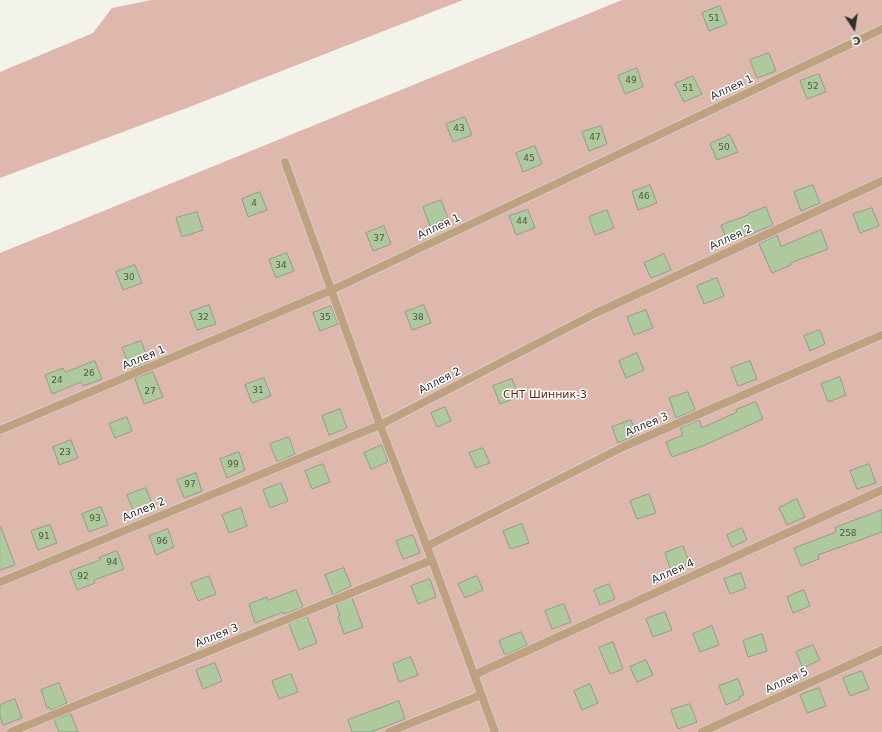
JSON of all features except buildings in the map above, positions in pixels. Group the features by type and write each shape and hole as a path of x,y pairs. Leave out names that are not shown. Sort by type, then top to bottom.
{"lane":[{"name":"Аллея 1","path":"0,430 332,290 882,28"},
{"path":"285,162 380,425 427,546 495,732"},
{"name":"Аллея 2","path":"0,582 380,425 596,313 882,181"},
{"name":"Аллея 3","path":"427,546 623,447 882,335"},
{"name":"Аллея 4","path":"474,675 882,490"},
{"name":"Аллея 3","path":"11,732 432,560"},
{"name":"Аллея 5","path":"702,732 882,650"},
{"path":"389,732 481,695"}],"green space":[{"path":"151,0 463,0 192,106 0,178 0,72 93,33 112,8"},
{"name":"СНТ Шинник-3","path":"622,0 882,0 882,732 0,732 0,253"}]}
